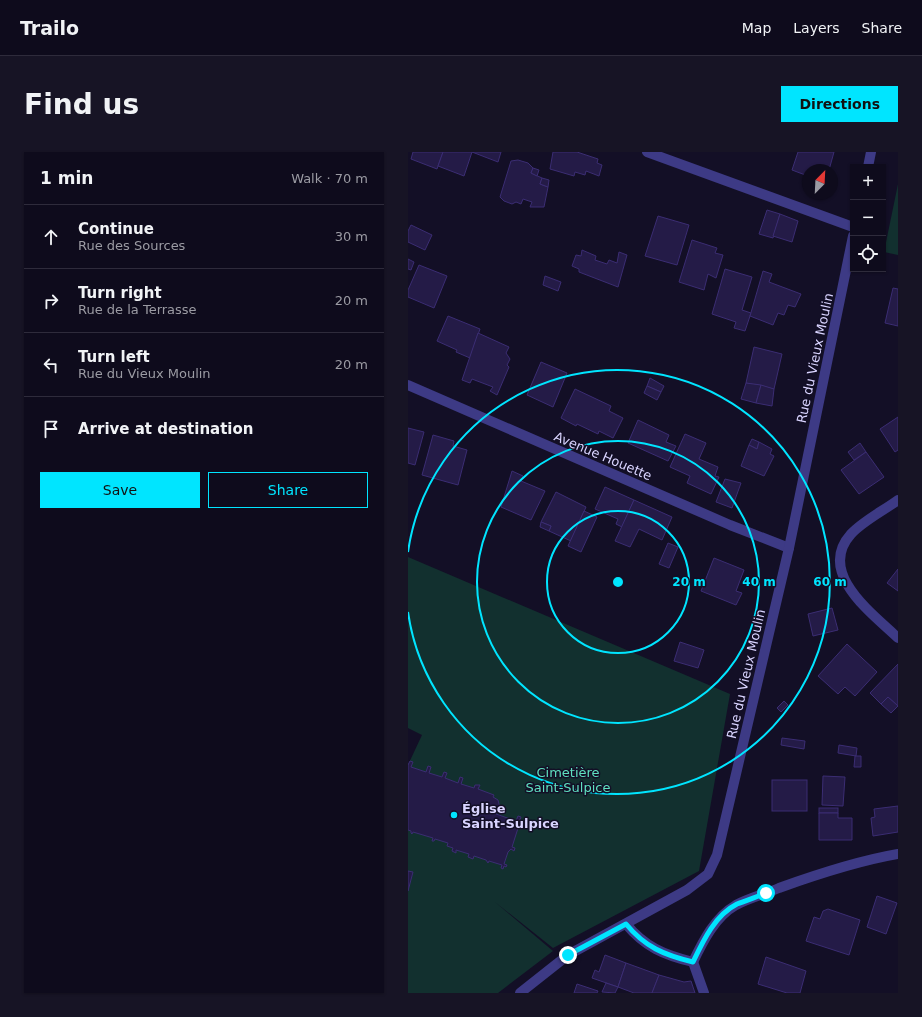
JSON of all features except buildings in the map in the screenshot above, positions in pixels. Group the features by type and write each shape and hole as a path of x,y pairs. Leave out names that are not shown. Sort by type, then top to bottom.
{"street":[{"path":"646,152 850,226"},
{"path":"869,164 871,152"},
{"name":"Rue du Vieux Moulin","path":"520,993 568,955 687,890 708,874 717,855 789,548 850,251"},
{"name":"Avenue Houette","path":"408,385 723,522 789,548"},
{"path":"898,500 850,534 840,553 841,572 852,594 898,638"},
{"path":"704,993 693,962 704,938 719,919 736,905 820,873 872,858 898,854"},
{"path":"626,924 637,937 649,946 674,957 693,962"}],"green space":[{"path":"898,184 898,255 886,252 886,242"},
{"name":"Cimetière Saint-Sulpice","path":"408,557 730,694 699,871 553,948 495,902 553,951 498,993 408,993 408,765 422,735 408,728"}],"place":[{"name":"Église Saint-Sulpice","path":"454,815"}],"route":[{"path":"568,955 591,941 626,924 637,937 649,946 674,957 693,962 704,938 719,919 736,905 766,893"}]}
